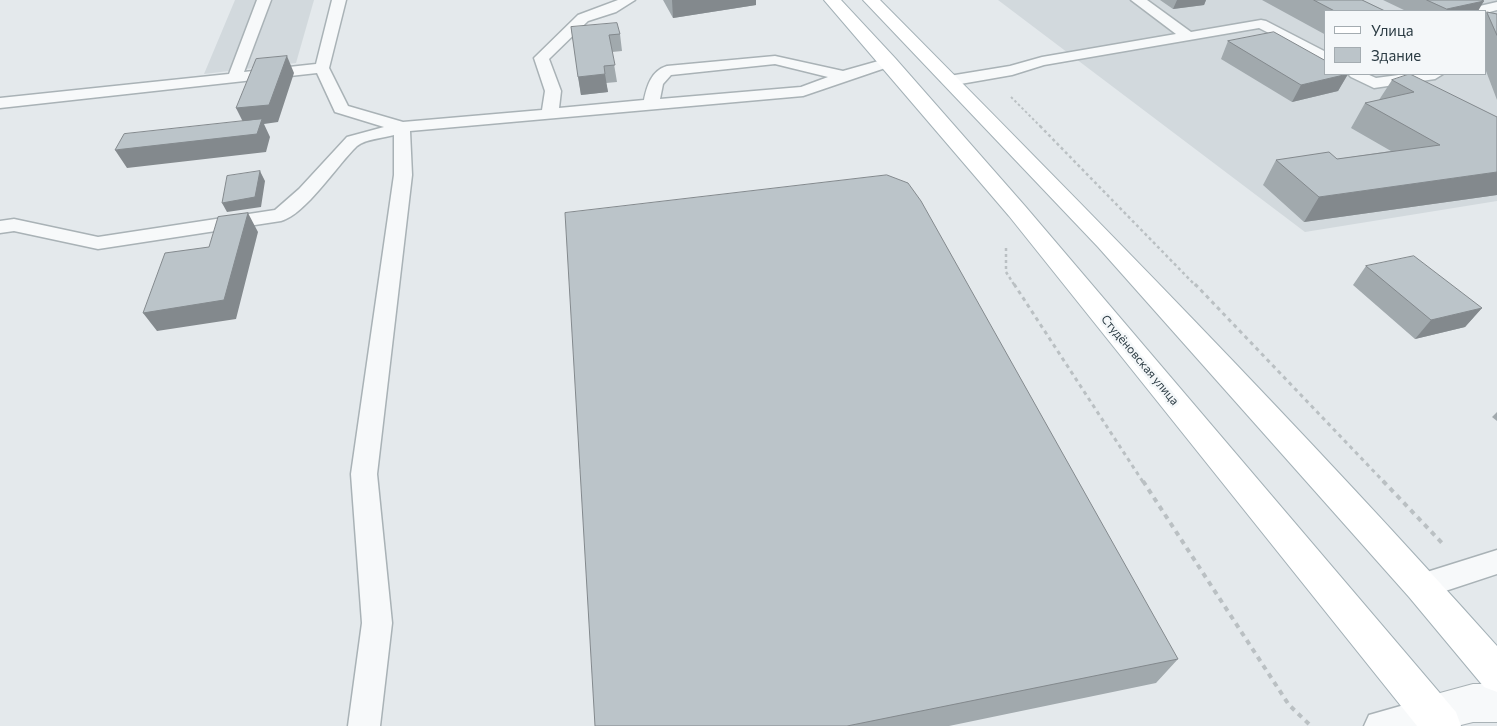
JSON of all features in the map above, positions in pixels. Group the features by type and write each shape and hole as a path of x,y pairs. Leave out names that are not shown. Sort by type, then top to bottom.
{"main road":[{"name":"Студёновская улица","path":"832,0 889,62 1017,210 1434,722"},
{"path":"871,0 1106,242 1420,586 1497,674"}],"street":[{"path":"1434,722 1473,703 1497,703"}],"lane":[{"path":"235,78 264,0"},
{"path":"339,0 322,68 341,109 402,127"},
{"path":"582,0 583,18"},
{"path":"550,113 553,91 541,58 583,18 611,9 628,0"},
{"path":"1138,0 1190,37"},
{"path":"1480,10 1497,6"},
{"path":"949,82 1012,70 1042,61 1260,24 1324,57"},
{"path":"652,103 655,83 667,71 776,60 845,76"},
{"path":"0,227 14,225 98,243 281,215 305,193 353,140 402,127 652,103 803,91 889,62"},
{"path":"0,103 322,68"},
{"path":"1358,75 1374,83 1428,75"},
{"path":"364,726 377,622 364,474 403,175 402,127"},
{"path":"1420,586 1497,562"},
{"path":"1380,726 1408,721 1434,722"}],"path":[{"path":"1124,211 1406,504"},
{"path":"1013,243 1005,250 1006,272 1289,705 1311,726"}],"shaded area":[{"path":"235,0 314,0 296,63 204,74"},
{"path":"998,0 1497,0 1497,201 1305,232"}],"building":[{"path":"1314,0 1362,0 1383,10 1333,10"},
{"path":"1427,0 1481,0 1484,1 1447,9"},
{"path":"1487,12 1497,14 1497,35"},
{"path":"617,23 620,34 609,35 615,65 604,66 605,74 578,77 571,27"},
{"path":"1274,32 1324,60 1324,75 1344,75 1301,85 1228,41"},
{"path":"287,56 269,105 236,108 256,59"},
{"path":"1412,75 1497,117 1497,172 1319,197 1276,160 1329,152 1337,159 1440,145 1365,103 1414,92 1392,80"},
{"path":"262,119 257,134 115,150 124,134"},
{"path":"260,171 255,197 222,203 227,176"},
{"path":"887,175 908,183 921,201 1178,659 847,726 595,726 565,213"},
{"path":"248,213 224,300 143,313 165,253 209,247 218,217"},
{"path":"1414,256 1482,308 1431,320 1366,266"}]}
